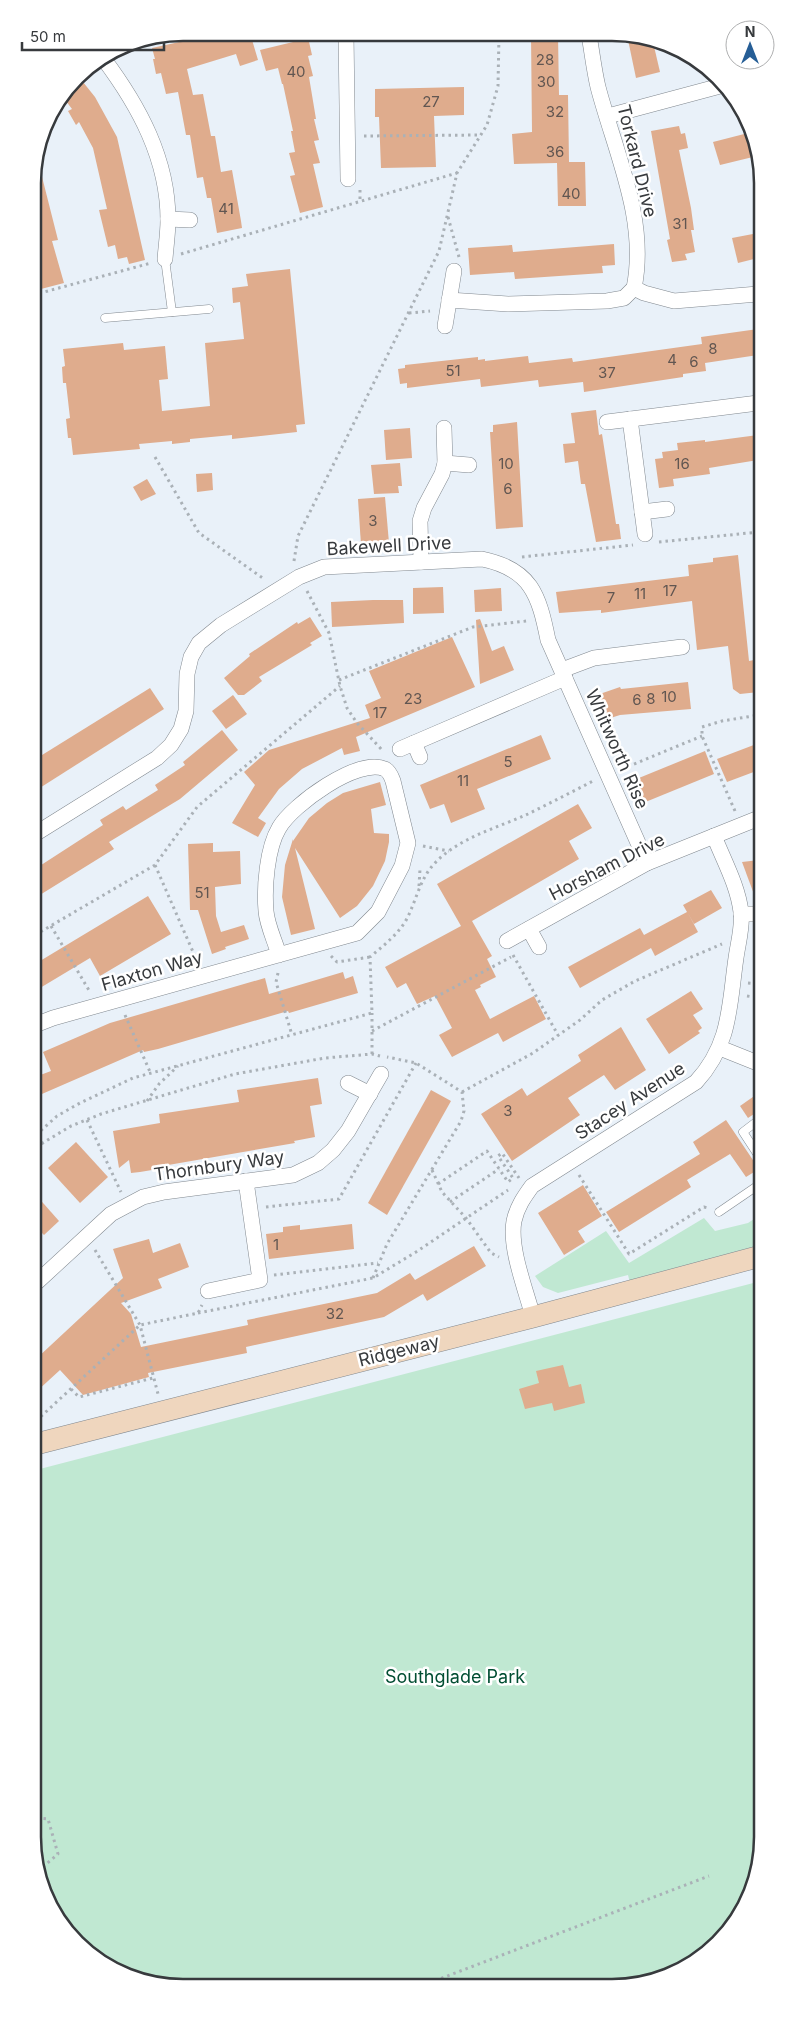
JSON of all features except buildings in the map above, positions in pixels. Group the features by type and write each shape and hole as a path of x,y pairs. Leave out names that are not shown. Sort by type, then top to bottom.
{"street":[{"path":"346,41 348,179"},
{"name":"Torkard Drive","path":"590,41 598,87 629,193 636,233 637,256 634,288"},
{"path":"107,64 122,84 144,121 158,156 165,190 168,219 165,259"},
{"path":"608,116 715,87"},
{"path":"168,219 190,220"},
{"path":"445,326 443,305 454,271"},
{"path":"443,305 607,301 624,298 634,288 644,294 674,301 754,294"},
{"path":"606,422 754,404"},
{"path":"630,419 645,534"},
{"path":"421,562 420,521 424,508 446,464 444,428"},
{"path":"446,464 469,465"},
{"path":"642,512 667,509"},
{"name":"Bakewell Drive","path":"42,830 157,758 171,745 181,729 186,711 187,674 191,657 200,643 221,625 299,576 324,567 482,559 513,569"},
{"name":"Whitworth Rise","path":"513,569 533,589 540,604 548,640 647,863"},
{"path":"563,674 594,658 682,647"},
{"name":"Whitworth Rise","path":"400,748 563,674"},
{"path":"400,748 420,757"},
{"path":"376,766 385,769 390,773 393,781 408,843 402,866 378,912 357,933 279,955 266,912 269,856 279,827 310,796 339,778 376,766"},
{"name":"Horsham Drive","path":"507,941 647,863 754,820"},
{"name":"Stacey Avenue","path":"533,1317 514,1243 514,1222 526,1184 570,1162 696,1082 706,1071 720,1048 727,1029 741,914 737,893 714,836"},
{"path":"741,914 754,914"},
{"path":"529,929 538,947"},
{"name":"Flaxton Way","path":"41,1022 279,955"},
{"path":"720,1048 753,1061"},
{"name":"Thornbury Way","path":"41,1278 111,1214 143,1197 164,1192 294,1175 318,1163 333,1150 348,1131 381,1074"},
{"path":"348,1083 370,1094"},
{"path":"208,1292 260,1280 246,1181"},
{"name":"Ridgeway","path":"41,1443 533,1317 753,1258"}],"lane":[{"path":"165,259 172,312"},
{"path":"105,318 209,309"},
{"path":"753,1124 743,1132 753,1148"},
{"path":"719,1212 753,1189"}],"path":[{"path":"400,748 380,749 357,723 347,708 340,686 329,633 293,567 298,536 439,251 457,174 486,125 498,86 500,41"},
{"path":"348,136 481,134"},
{"path":"284,224 457,174"},
{"path":"448,216 464,274 454,271"},
{"path":"409,313 443,305"},
{"path":"155,458 199,533 268,583"},
{"path":"339,680 473,626 544,620"},
{"path":"42,931 155,865 197,807 340,686"},
{"path":"736,814 702,736 702,727 722,721 754,717"},
{"path":"420,853 420,845 450,851"},
{"path":"419,886 421,860"},
{"path":"155,865 203,976"},
{"path":"50,926 98,1005"},
{"path":"462,1092 516,1064 580,1020 602,1000 635,981 738,937"},
{"path":"372,1031 514,956"},
{"path":"520,968 558,1035"},
{"path":"278,976 276,982 292,1035"},
{"path":"118,1000 151,1074"},
{"path":"372,1012 372,1054"},
{"path":"41,1144 71,1126 87,1120 235,1074 325,1058 372,1054 416,1064 462,1092"},
{"path":"147,1101 159,1084 178,1066"},
{"path":"373,1278 387,1244 461,1121 464,1111 462,1092"},
{"path":"87,1120 127,1204"},
{"path":"41,1416 140,1325 373,1278 466,1218 526,1184 502,1153 498,1156 514,1178 508,1182 487,1151 438,1184"},
{"path":"570,1162 629,1254 704,1207 719,1212"},
{"path":"450,1202 499,1169"},
{"path":"432,1170 442,1192 466,1218 491,1252 508,1261 518,1259"},
{"path":"93,1247 140,1325 159,1399 168,1396 172,1410"},
{"path":"260,1280 273,1275 378,1263"},
{"path":"198,1313 208,1292"},
{"path":"71,1389 79,1397 154,1378"},
{"path":"41,1818 48,1819 58,1854 44,1866"},
{"path":"439,1979 709,1876"}],"green space":[{"path":"704,1218 715,1231 748,1223 753,1219 753,1251 630,1283 628,1275 558,1293 543,1287 535,1276 606,1231 629,1263"},
{"name":"Southglade Park","path":"753,1283 753,1846 746,1882 730,1915 712,1937 690,1955 657,1971 630,1978 184,1979 165,1978 138,1971 105,1955 83,1937 60,1908 52,1891 42,1855 41,1469"}]}
